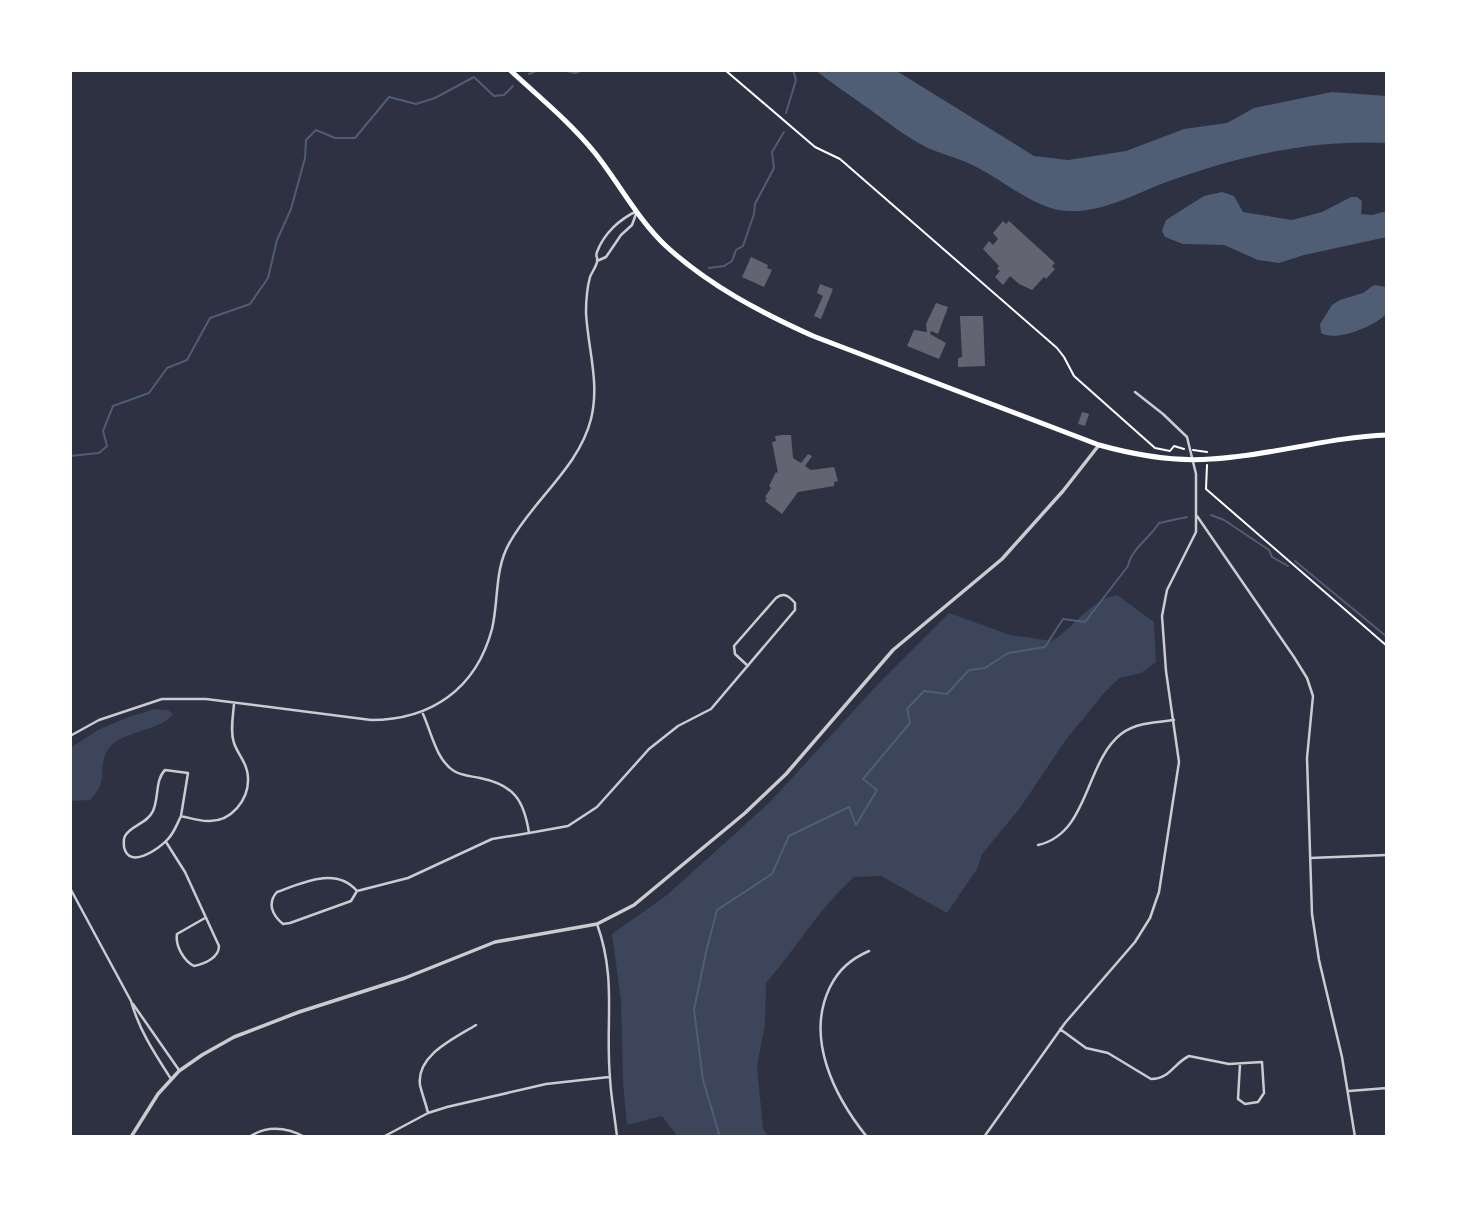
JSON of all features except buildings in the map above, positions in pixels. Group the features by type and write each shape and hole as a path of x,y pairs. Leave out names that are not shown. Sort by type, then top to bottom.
{"highway":[{"path":"510,70 586,142 637,211 676,255 730,295 813,335 1099,444 1141,456 1225,458 1363,436 1387,435"}],"street":[{"path":"597,261 606,257 621,235 632,225 637,211"},
{"path":"70,736 99,720 162,699 206,699 371,720 390,720 423,712 456,691 477,666 492,628 499,574 508,546 517,530 578,452 591,420 596,388 587,303 590,276 597,261 596,254 608,234 623,218 637,211"},
{"path":"984,1137 1060,1029 1135,942 1150,918 1159,892 1179,762 1162,616 1167,590 1196,532 1196,474 1186,438 1135,392"},
{"path":"131,1137 158,1094 179,1071 202,1055 257,1027 405,978 495,942 597,924 634,905 745,813 786,774 893,650 1002,559 1054,502 1099,444"},
{"path":"1196,516 1294,657 1307,678 1313,696 1307,758 1312,915 1319,960 1349,1091 1355,1137"},
{"path":"357,891 352,885 341,880 321,877 277,892 272,897 271,904 278,920 283,924 290,923 351,901 357,891 382,887 422,873 492,839 568,826 584,817 597,807 649,749 678,726 711,709 748,666 795,610 795,603 786,595 781,594 776,598 734,646 735,654 748,666"},
{"path":"181,816 217,821 235,811 247,792 247,767 234,743 234,703"},
{"path":"423,712 445,763 454,771 499,783 513,791 525,809 529,833"},
{"path":"1038,845 1051,842 1077,811 1113,741 1136,726 1174,720"},
{"path":"166,770 188,772 181,816 166,842 139,858 131,857 126,852 123,843 129,832 151,815 156,804 160,776 166,770"},
{"path":"166,842 185,872 219,946 215,957 194,966 185,959 176,940 177,934 205,918"},
{"path":"1310,858 1387,855"},
{"path":"70,887 131,1001 179,1071"},
{"path":"597,924 609,970 609,1077 617,1137"},
{"path":"867,1137 828,1072 820,1033 823,1003 834,979 855,957 869,951"},
{"path":"131,1001 136,1020 150,1047 172,1079"},
{"path":"428,1112 420,1084 426,1064 436,1050 476,1025"},
{"path":"1060,1029 1086,1048 1108,1053 1151,1079 1159,1079 1168,1074 1189,1056 1218,1063 1262,1062 1264,1093 1258,1102 1245,1104 1238,1099 1240,1064"},
{"path":"383,1137 428,1112 533,1086 609,1077"},
{"path":"1349,1091 1387,1088"},
{"path":"70,1109 70,1133"},
{"path":"248,1137 256,1132 275,1128 286,1129 305,1137"}],"path":[{"path":"725,70 815,147 840,159 1057,348 1074,376 1155,448 1170,451 1174,446 1177,448"},
{"path":"1207,470 1206,489 1387,646"}],"shaded area":[{"path":"815,70 895,70 1034,156 1068,160 1126,151 1184,129 1227,123 1254,108 1332,92 1387,96 1387,143 1331,144 1276,151 1195,172 1107,206 1068,211 1042,205 980,169 919,144"},
{"path":"1222,192 1234,196 1243,212 1292,220 1322,212 1351,197 1357,197 1362,201 1361,214 1372,215 1387,211 1387,237 1279,263 1258,260 1224,245 1183,244 1165,237 1162,231 1166,220 1204,196"},
{"path":"1374,285 1387,287 1387,313 1383,317 1344,335 1321,333 1320,324 1332,305 1363,293"},
{"path":"1117,595 1154,622 1156,662 1141,673 1119,678 1104,693 1065,741 1020,808 982,854 977,869 947,913 881,876 854,877 819,915 766,983 765,1024 757,1066 763,1129 768,1137 678,1137 662,1116 627,1125 621,1001 612,934 667,895 770,802 879,683 949,613 1010,635 1052,641 1099,602"},
{"path":"155,709 168,710 173,714 162,723 113,744 106,753 97,792 90,800 70,801 70,748 100,729"}],"waterway":[{"path":"529,74 538,70"},
{"path":"563,70 575,73 584,70"},
{"path":"786,113 796,80 793,70"},
{"path":"70,456 99,453 107,446 103,431 113,406 149,393 167,368 187,360 210,318 250,304 268,278 277,240 291,209 305,158 306,140 316,130 335,138 355,138 389,97 416,104 435,98 474,77 494,96 504,95 513,86"},
{"path":"709,268 724,266 732,261 736,250 743,246 755,204 774,168 772,152 784,132"},
{"path":"1211,515 1224,520 1288,566"},
{"path":"720,1137 703,1080 694,1010 717,910 772,874 789,836 849,807 856,825 877,790 863,779 910,723 907,709 924,691 947,694 969,670 985,668 1008,653 1045,647 1063,619 1085,622 1159,523 1187,517"},
{"path":"1295,561 1387,637"}]}
